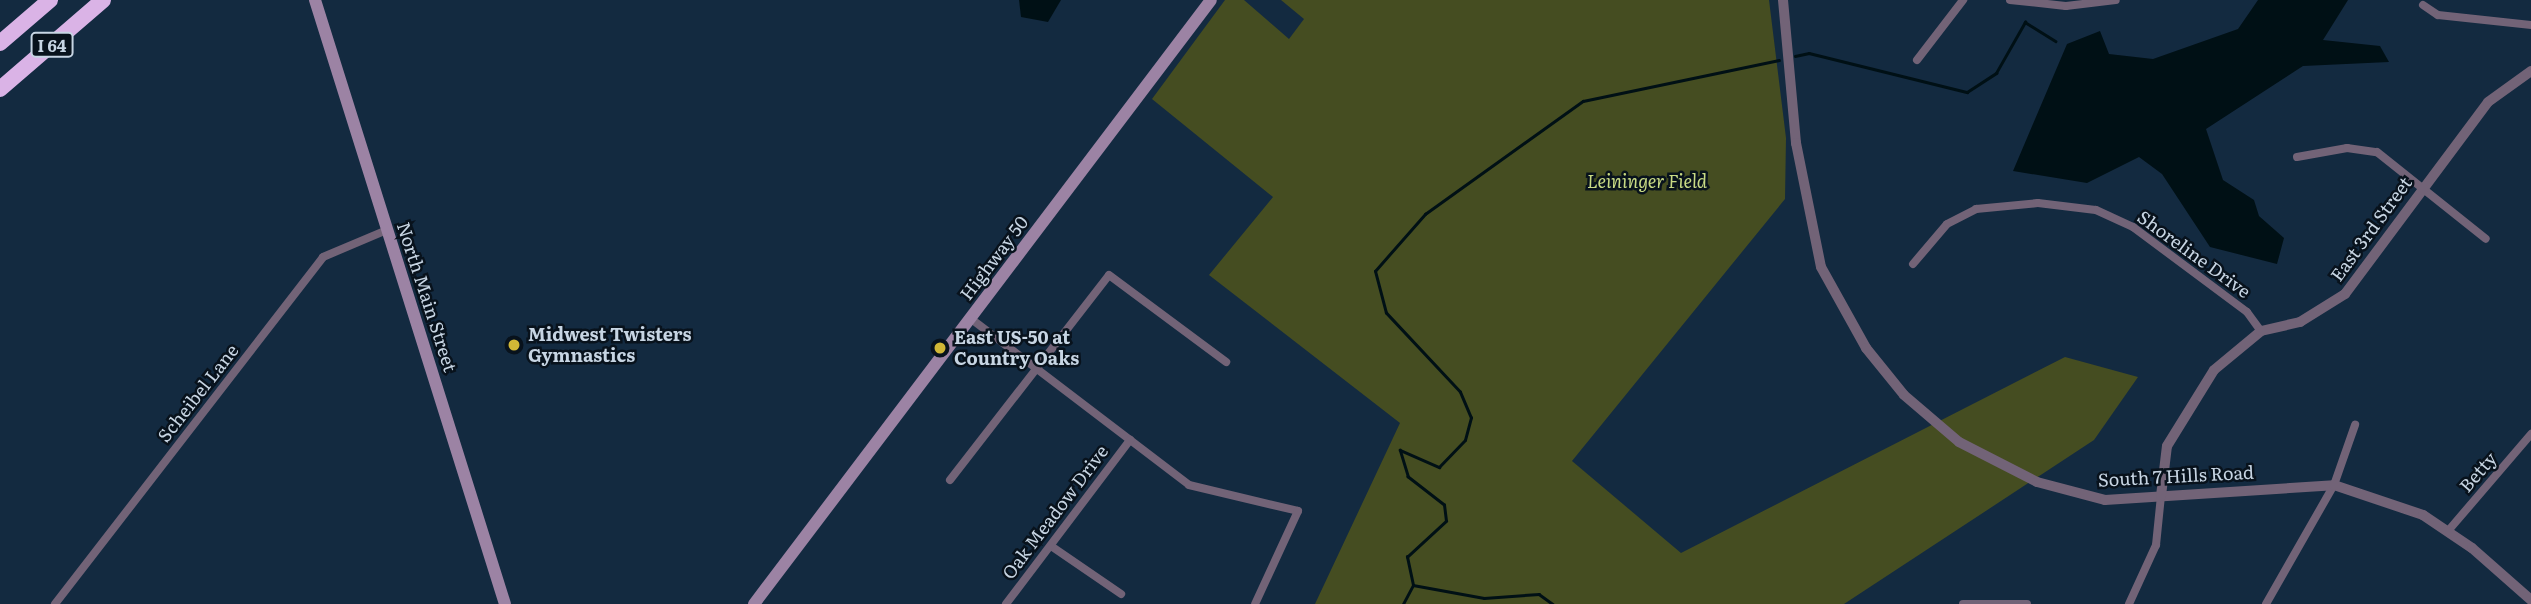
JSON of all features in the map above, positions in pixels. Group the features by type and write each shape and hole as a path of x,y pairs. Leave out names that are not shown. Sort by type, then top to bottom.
{"highway":[{"name":"I 64","path":"0,43 50,0"},
{"name":"I 64","path":"0,89 103,0"}],"main road":[{"name":"North Main Street","path":"315,0 505,604"},
{"name":"Highway 50","path":"754,604 1211,0"}],"street":[{"name":"South 7 Hills Road","path":"1783,0 1796,143 1815,240 1843,313 1866,348 1913,404 1992,462 2074,495 2161,496 2334,485 2390,501 2448,531 2531,600"},
{"path":"1917,60 1963,0"},
{"path":"2010,0 2066,6 2116,0"},
{"path":"2423,5 2438,15 2531,25"},
{"name":"East 3rd Street","path":"2129,604 2156,545 2167,446 2186,409 2214,370 2261,331 2300,322 2345,294 2488,102 2531,71"},
{"path":"2297,157 2365,149 2425,184 2486,239"},
{"name":"Shoreline Drive","path":"1913,264 1947,224 1976,209 2038,203 2096,210 2133,227 2247,312 2261,331"},
{"name":"Scheibel Lane","path":"55,604 323,257 387,230"},
{"path":"950,480 1110,275 1226,362"},
{"path":"970,318 1189,485 1298,511 1255,604"},
{"path":"2266,604 2334,485 2355,425"},
{"name":"Betty","path":"2448,531 2531,434"},
{"name":"Oak Meadow Drive","path":"1006,604 1130,440"},
{"path":"1051,546 1121,594"},
{"path":"1963,604 2027,604"}],"green space":[{"name":"Leininger Field","path":"1225,0 1244,0 1289,39 1304,19 1281,0 1769,0 1786,138 1785,199 1572,461 1681,553 2065,357 2138,377 2094,440 1844,604 1315,604 1400,423 1209,275 1273,197 1152,99"}],"shaded area":[{"path":"1019,0 1061,0 1048,22 1021,17"},
{"path":"2258,0 2348,0 2323,40 2380,46 2389,62 2303,66 2206,129 2223,180 2254,200 2259,216 2284,238 2277,264 2210,247 2162,174 2139,157 2087,183 2013,171 2067,44 2100,31 2109,54 2153,59 2238,29"}],"waterway":[{"path":"1795,56 1809,53 1967,92 1996,73 2025,22 2055,41"},
{"path":"1413,585 1407,557 1446,521 1444,505 1408,477 1400,450 1439,467 1465,440 1471,418 1460,392 1386,313 1375,271 1425,214 1583,101 1779,60"},
{"path":"1413,585 1484,598 1539,594 1553,604"},
{"path":"1403,604 1413,585"}],"place":[{"name":"Midwest Twisters Gymnastics","path":"514,345"},
{"name":"East US-50 at Country Oaks","path":"940,348"}]}
